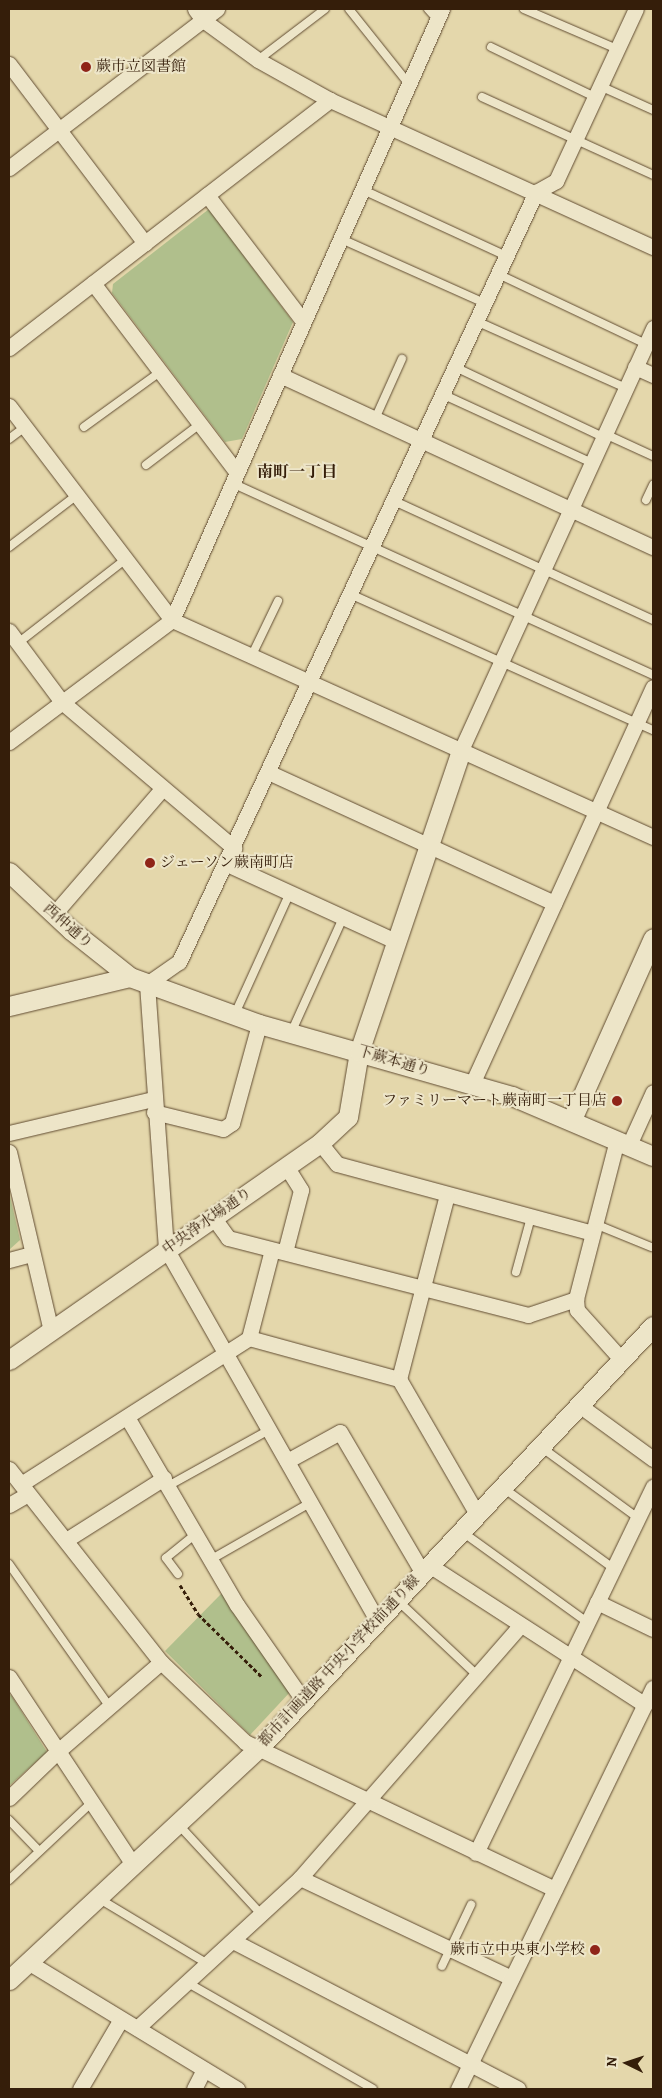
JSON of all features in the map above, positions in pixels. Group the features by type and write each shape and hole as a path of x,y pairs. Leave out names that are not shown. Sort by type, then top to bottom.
{"street":[{"path":"9,168 199,14 217,9"},
{"path":"9,1006 139,981 179,962 227,864 392,500 536,192 556,181 636,9"},
{"path":"9,742 172,620 408,82 435,12"},
{"path":"199,14 258,60 330,100 536,192 653,247"},
{"path":"9,64 145,243"},
{"path":"9,348 330,100"},
{"path":"207,195 303,321"},
{"path":"93,283 200,424 235,478"},
{"path":"461,750 653,328"},
{"path":"636,367 653,375"},
{"path":"280,374 653,547"},
{"path":"9,406 172,620 597,810 653,837"},
{"path":"11,634 62,702 162,789 234,848"},
{"path":"472,1084 653,687"},
{"name":"中央浄水場通り","path":"9,1360 320,1143 348,1117 359,1052 461,750"},
{"path":"268,772 554,903"},
{"path":"54,914 162,789"},
{"path":"227,864 289,895 395,941"},
{"name":"西仲通り","path":"9,872 54,914 139,981"},
{"path":"572,1119 653,938"},
{"path":"139,981 166,1249 377,1620"},
{"name":"下蕨本通り","path":"139,981 259,1024 472,1084 572,1119 653,1156"},
{"path":"9,1133 153,1106 223,1129 232,1123 259,1024"},
{"path":"621,1359 576,1310 576,1299 594,1228 623,1143 653,1092"},
{"path":"320,1143 337,1164 437,1189 447,1194 531,1217 594,1228"},
{"path":"9,1152 51,1331"},
{"path":"9,1505 24,1489 127,1417 224,1352 249,1338 301,1190 286,1166"},
{"path":"447,1194 399,1379 477,1514"},
{"path":"213,1217 228,1238 528,1315 576,1299"},
{"path":"9,1260 32,1254"},
{"name":"都市計画道路 中央小学校前通り線","path":"9,1980 258,1748 653,1326"},
{"path":"249,1338 399,1379"},
{"path":"579,1406 653,1459"},
{"path":"127,1417 210,1560 303,1700"},
{"path":"287,1460 340,1432 426,1568 645,1705"},
{"path":"9,1469 161,1662 245,1742 555,1890"},
{"path":"66,1540 166,1482"},
{"path":"476,1853 653,1487"},
{"path":"597,1602 653,1629"},
{"path":"137,2028 300,1878 520,1626"},
{"path":"9,1798 58,1751 161,1662"},
{"path":"10,1683 133,1864"},
{"path":"458,2089 653,1688"},
{"path":"300,1878 512,1978"},
{"path":"233,1941 518,2089"},
{"path":"28,1962 237,2089"},
{"path":"80,2089 122,2019"},
{"path":"194,2089 204,2069"}],"lane":[{"path":"258,60 325,9"},
{"path":"349,9 408,82"},
{"path":"524,9 617,49"},
{"path":"491,47 598,91 653,110"},
{"path":"482,97 653,174"},
{"path":"360,189 507,256"},
{"path":"339,238 484,303"},
{"path":"498,274 646,344"},
{"path":"476,321 626,388"},
{"path":"375,419 402,359"},
{"path":"455,367 604,436 653,456"},
{"path":"84,427 160,372"},
{"path":"442,394 592,463"},
{"path":"146,465 200,424"},
{"path":"9,439 25,427"},
{"path":"235,478 371,546 653,675"},
{"path":"646,500 653,485"},
{"path":"9,547 77,495"},
{"path":"392,500 653,620"},
{"path":"11,634 126,560"},
{"path":"350,594 653,730"},
{"path":"252,655 278,601"},
{"path":"234,1016 289,895"},
{"path":"291,1033 343,918"},
{"path":"516,1272 531,1217"},
{"path":"594,1228 651,1247"},
{"path":"166,1482 269,1430"},
{"path":"540,1446 638,1518"},
{"path":"502,1487 613,1568"},
{"path":"210,1560 310,1503"},
{"path":"461,1531 587,1622"},
{"path":"178,1574 166,1558 196,1534"},
{"path":"9,1564 109,1706"},
{"path":"396,1599 477,1675"},
{"path":"9,1880 91,1803"},
{"path":"9,1820 39,1852"},
{"path":"177,1823 260,1914"},
{"path":"98,1897 208,1964"},
{"path":"442,1966 471,1905"},
{"path":"188,1983 373,2089"}],"path":[{"path":"178,1574 184,1581 180,1585 198,1614 262,1677"}],"green space":[{"path":"209,209 293,322 242,439 225,442 112,293 113,284"},
{"path":"9,1192 20,1240 9,1250"},
{"path":"222,1593 291,1691 250,1735 165,1651"},
{"path":"11,1695 47,1752 9,1786 9,1696"}],"place":[{"name":"蕨市立図書館","path":"86,67"},
{"name":"ジェーソン蕨南町店","path":"150,863"},
{"name":"ファミリーマート蕨南町一丁目店","path":"617,1101"},
{"name":"蕨市立中央東小学校","path":"595,1950"}],"district":[{"name":"南町一丁目","path":"297,472"}]}
